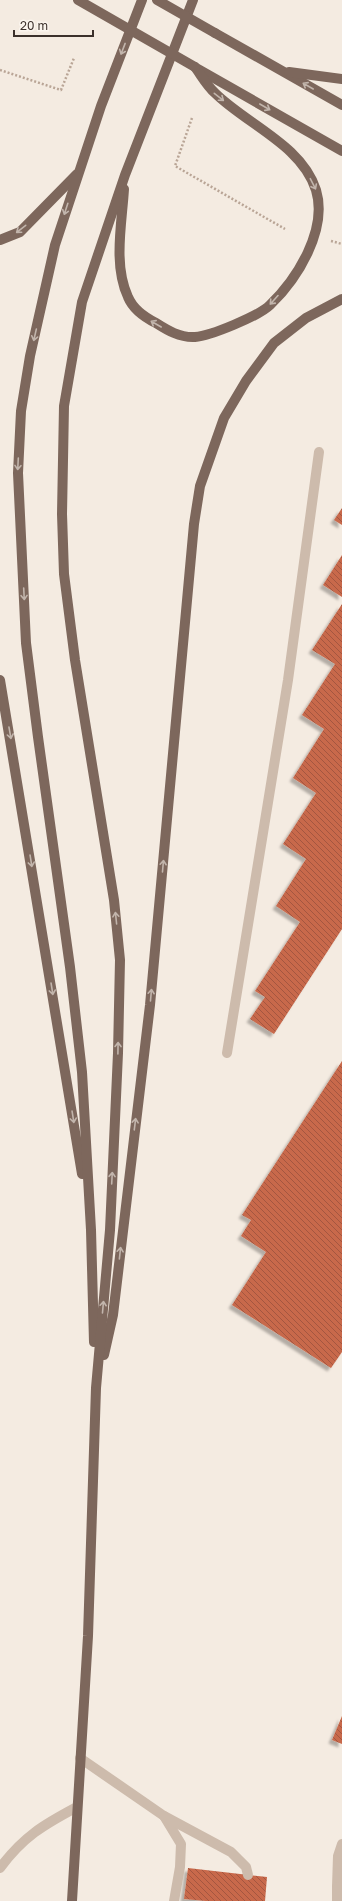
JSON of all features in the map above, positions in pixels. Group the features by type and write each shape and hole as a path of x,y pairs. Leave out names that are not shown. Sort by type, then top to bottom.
{"main road":[{"path":"78,0 342,152"},
{"path":"96,1388 91,1230 77,1024 26,643 18,473 21,411 30,356 55,245 101,106 142,0"},
{"path":"157,0 342,105"},
{"path":"72,1901 88,1636 96,1388 110,1230 118,1053 120,960 114,900 75,660 64,574 62,514 64,406 82,302 125,175 193,0"},
{"path":"125,175 120,246 121,276 128,297 141,314 174,334 195,337 249,318 269,306 296,276 310,249 319,215 316,190 296,157 214,93 195,67"},
{"path":"282,71 342,79"},
{"path":"0,240 20,232 78,172"},
{"path":"96,1388 114,1315 149,1012 194,524 200,486 224,418 246,381 274,343 306,318 342,299"},
{"path":"0,680 91,1230"}],"lane":[{"path":"227,1053 248,916 288,680 319,452"},
{"path":"80,1758 164,1816 231,1852 246,1867 248,1875"},
{"path":"0,1868 26,1838 50,1822 77,1807"},
{"path":"164,1816 180,1844 180,1867 174,1901"},
{"path":"337,1901 339,1888 338,1856 342,1844"}],"path":[{"path":"0,70 61,90 74,58"},
{"path":"192,118 175,166 285,229"},
{"path":"328,240 342,244"}],"building":[{"path":"342,508 342,525 334,520"},
{"path":"342,555 342,597 323,585"},
{"path":"342,604 342,929 274,1034 250,1019 265,997 255,991 300,922 276,906 306,859 283,844 316,793 293,778 324,729 302,715 335,664 312,650"},
{"path":"342,1061 342,1352 331,1368 232,1305 266,1252 241,1236 251,1220 242,1215"},
{"path":"342,1716 342,1744 332,1740"},
{"path":"188,1868 267,1877 265,1901 206,1901 184,1899"}]}
